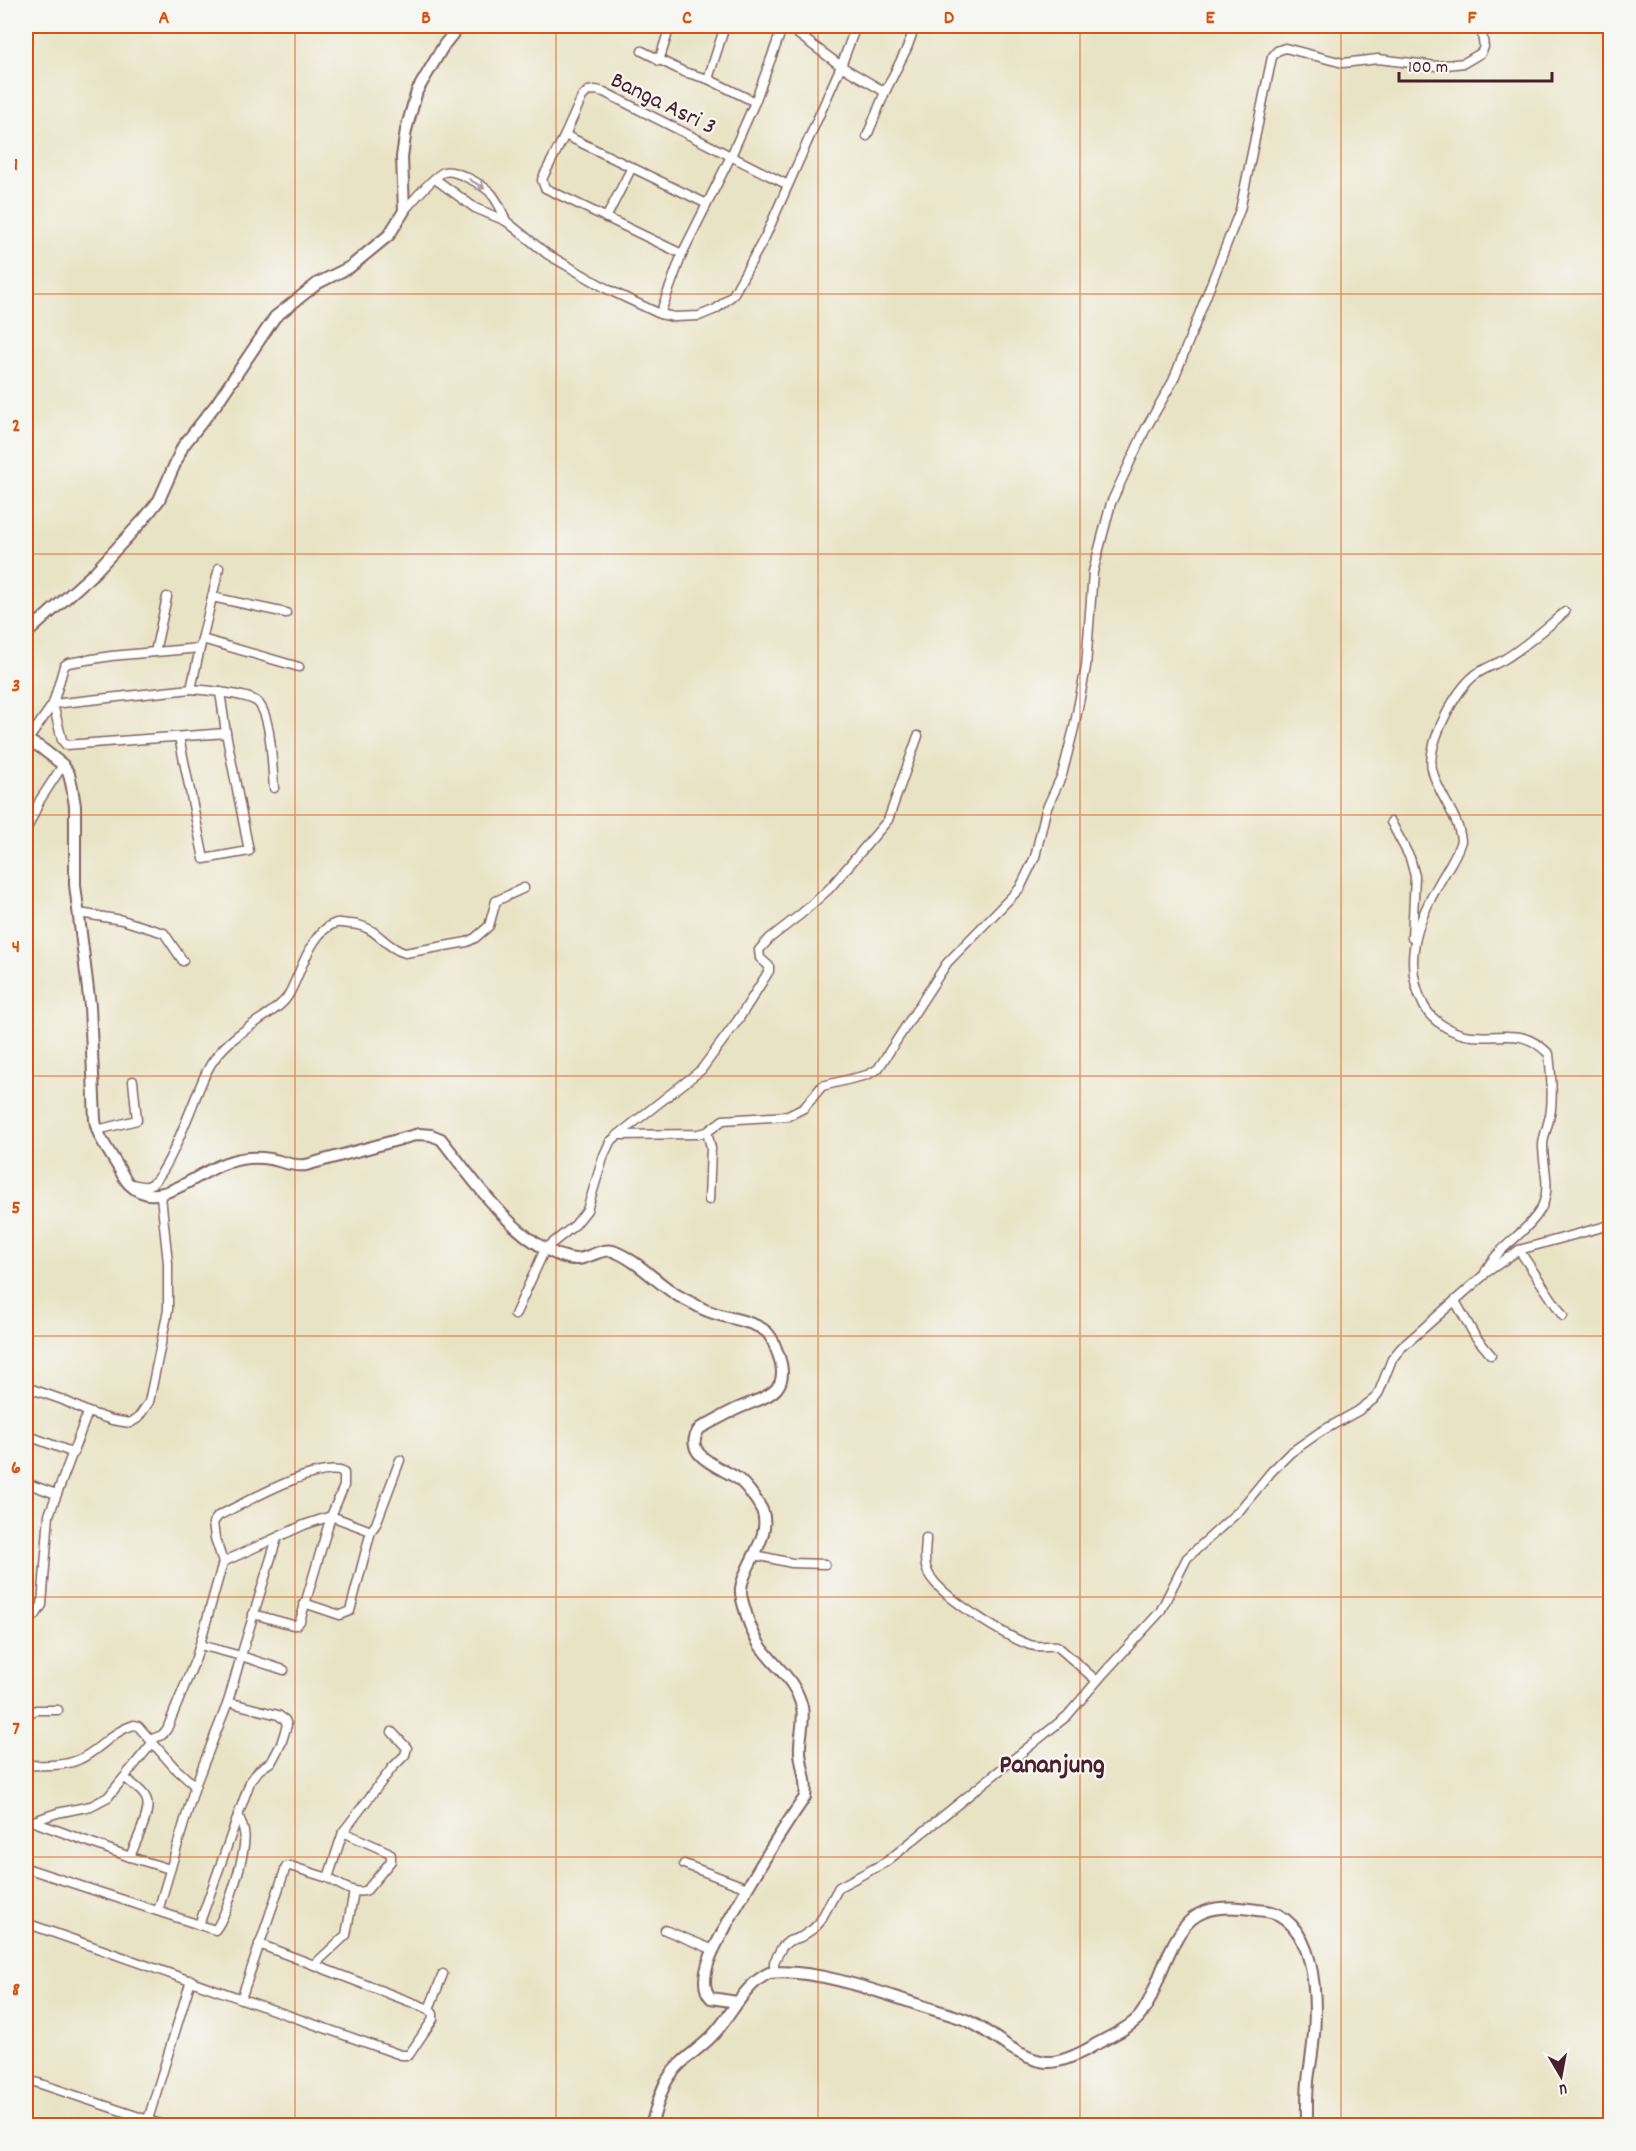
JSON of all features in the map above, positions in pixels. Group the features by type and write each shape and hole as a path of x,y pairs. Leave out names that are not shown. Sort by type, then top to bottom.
{"street":[{"path":"404,212 402,157 406,130 417,91 444,45 459,26"},
{"path":"659,61 669,26"},
{"path":"708,79 726,26"},
{"path":"660,314 682,255 755,102 784,26 841,66 885,92"},
{"path":"435,179 475,208 506,221 547,254 609,291 660,314 674,317 699,316 716,309 733,295 766,235 841,66 856,26"},
{"path":"867,136 915,26"},
{"path":"618,1135 692,1134 708,1132 723,1120 788,1116 804,1108 822,1086 867,1075 878,1069 947,963 1001,909 1023,882 1035,857 1046,810 1062,775 1074,728 1086,668 1093,572 1111,503 1145,430 1173,381 1240,210 1272,57 1277,51 1286,48 1343,63 1378,58 1437,66 1464,63 1481,53 1484,47 1481,26"},
{"path":"642,51 659,61 708,79 755,102"},
{"name":"Banga Asri 3","path":"682,255 548,190 543,184 544,175 582,97 588,91 604,92 731,156"},
{"path":"565,135 707,204"},
{"path":"731,156 788,185"},
{"path":"606,218 632,167"},
{"path":"26,634 94,573 159,500 183,446 217,403 275,317 318,283 350,267 389,235 413,199 440,173 451,172 472,180 491,193 506,221"},
{"path":"191,689 219,568"},
{"path":"155,652 167,597"},
{"path":"212,597 286,613"},
{"path":"1413,947 1427,908 1461,841 1459,830 1437,785 1431,767 1433,749 1440,728 1460,690 1475,675 1519,649 1565,612"},
{"path":"299,668 201,644 68,663 64,666 53,704 27,740 53,755 63,765 70,779 75,806 75,885 90,1006 97,1130 128,1184 150,1195 161,1196 201,1173 228,1162 258,1158 298,1166 419,1134 431,1135 441,1139 488,1197 532,1240 545,1249 574,1259 608,1250 614,1252 636,1264 677,1295 709,1312 755,1325 765,1330 772,1339 782,1371 782,1381 779,1386 772,1394 761,1400 700,1428 696,1433 695,1441 699,1454 707,1462 739,1479 762,1510 764,1526 755,1555 743,1581 741,1590 743,1601 759,1643 792,1683 801,1705 803,1722 800,1754 807,1788 805,1797 747,1888 714,1950 705,1979 708,1995 711,1998 737,2002"},
{"path":"53,704 191,689 220,692 256,701 261,707 268,726 274,788"},
{"path":"179,737 204,858 249,851 220,692"},
{"path":"53,704 62,740 66,745 226,733"},
{"path":"515,1315 545,1249 575,1225 587,1210 610,1142 704,1066 738,1020 769,971 769,966 760,958 759,950 770,938 829,889 888,820 918,736"},
{"path":"26,831 40,800 63,765"},
{"path":"1391,822 1410,858 1415,876 1412,918 1414,972 1422,1004 1431,1018 1467,1035 1510,1035 1526,1038 1537,1042 1549,1054 1551,1109 1543,1142 1548,1178 1545,1198 1529,1225 1492,1261 1484,1275"},
{"path":"128,1184 147,1186 156,1180 172,1154 207,1070 218,1053 288,996 306,956 319,935 336,923 362,924 396,950 405,953 466,942 475,938 489,926 496,901 524,888"},
{"path":"79,913 122,920 164,933 183,961"},
{"path":"97,1130 137,1120 134,1081"},
{"path":"708,1132 711,1148 709,1200"},
{"path":"26,1387 112,1420 130,1423 138,1418 149,1402 168,1310 168,1263 161,1196"},
{"path":"774,1972 774,1962 782,1947 789,1941 801,1937 819,1923 839,1887 886,1862 1067,1716 1160,1612 1187,1558 1239,1511 1290,1453 1326,1428 1358,1412 1374,1399 1392,1359 1401,1348 1484,1275 1519,1250 1611,1225"},
{"path":"1519,1250 1563,1316"},
{"path":"1455,1301 1475,1336 1491,1355"},
{"path":"26,1618 35,1616 42,1605 50,1515 88,1412"},
{"path":"26,1435 74,1453"},
{"path":"304,1603 340,1616 350,1611 371,1531 376,1524 400,1460"},
{"path":"30,1820 91,1806 108,1797 152,1741 167,1729 200,1645 223,1562 213,1523 218,1516 284,1484 317,1473 340,1471 344,1473 345,1480 331,1516 300,1621 297,1625 293,1625 253,1614"},
{"path":"26,1483 57,1494"},
{"path":"223,1562 331,1516 371,1531"},
{"path":"158,1911 195,1786 228,1702 277,1538"},
{"path":"926,1538 927,1570 931,1578 946,1594 1018,1640 1037,1647 1057,1646 1097,1681"},
{"path":"755,1555 792,1563 825,1564"},
{"path":"200,1645 285,1670"},
{"path":"199,1925 250,1782 259,1770 272,1761 287,1725 285,1720 278,1715 228,1702"},
{"path":"26,1729 26,1715 36,1710 58,1710"},
{"path":"26,1765 80,1760 107,1739 131,1726 138,1726 174,1767 195,1786"},
{"path":"328,1878 343,1832 392,1768 405,1755 406,1745 392,1732"},
{"path":"125,1778 143,1793 148,1804 147,1813 130,1857"},
{"path":"26,1868 214,1930 229,1900 244,1848 245,1833 238,1814"},
{"path":"30,1820 130,1857 170,1869"},
{"path":"241,1999 286,1868 290,1866 328,1878 363,1893 389,1864 391,1855 388,1852 343,1832"},
{"path":"684,1864 747,1888"},
{"path":"315,1964 346,1935 354,1891"},
{"path":"651,2126 667,2079 710,2038 731,2014 737,2002 763,1976 774,1972 832,1978 966,2020 1031,2057 1046,2062 1057,2061 1116,2034 1138,2018 1181,1933 1197,1914 1220,1906 1273,1912 1290,1923 1299,1933 1307,1953 1315,2024 1314,2045 1309,2068 1307,2126"},
{"path":"26,1923 401,2055 409,2055 414,2050 433,2019 429,2009 443,1974"},
{"path":"665,1930 714,1950"},
{"path":"259,1944 429,2009"},
{"path":"147,2122 191,1980"},
{"path":"26,2079 147,2122 166,2126"}],"district":[{"name":"Pananjung","path":"1052,1763"}]}
